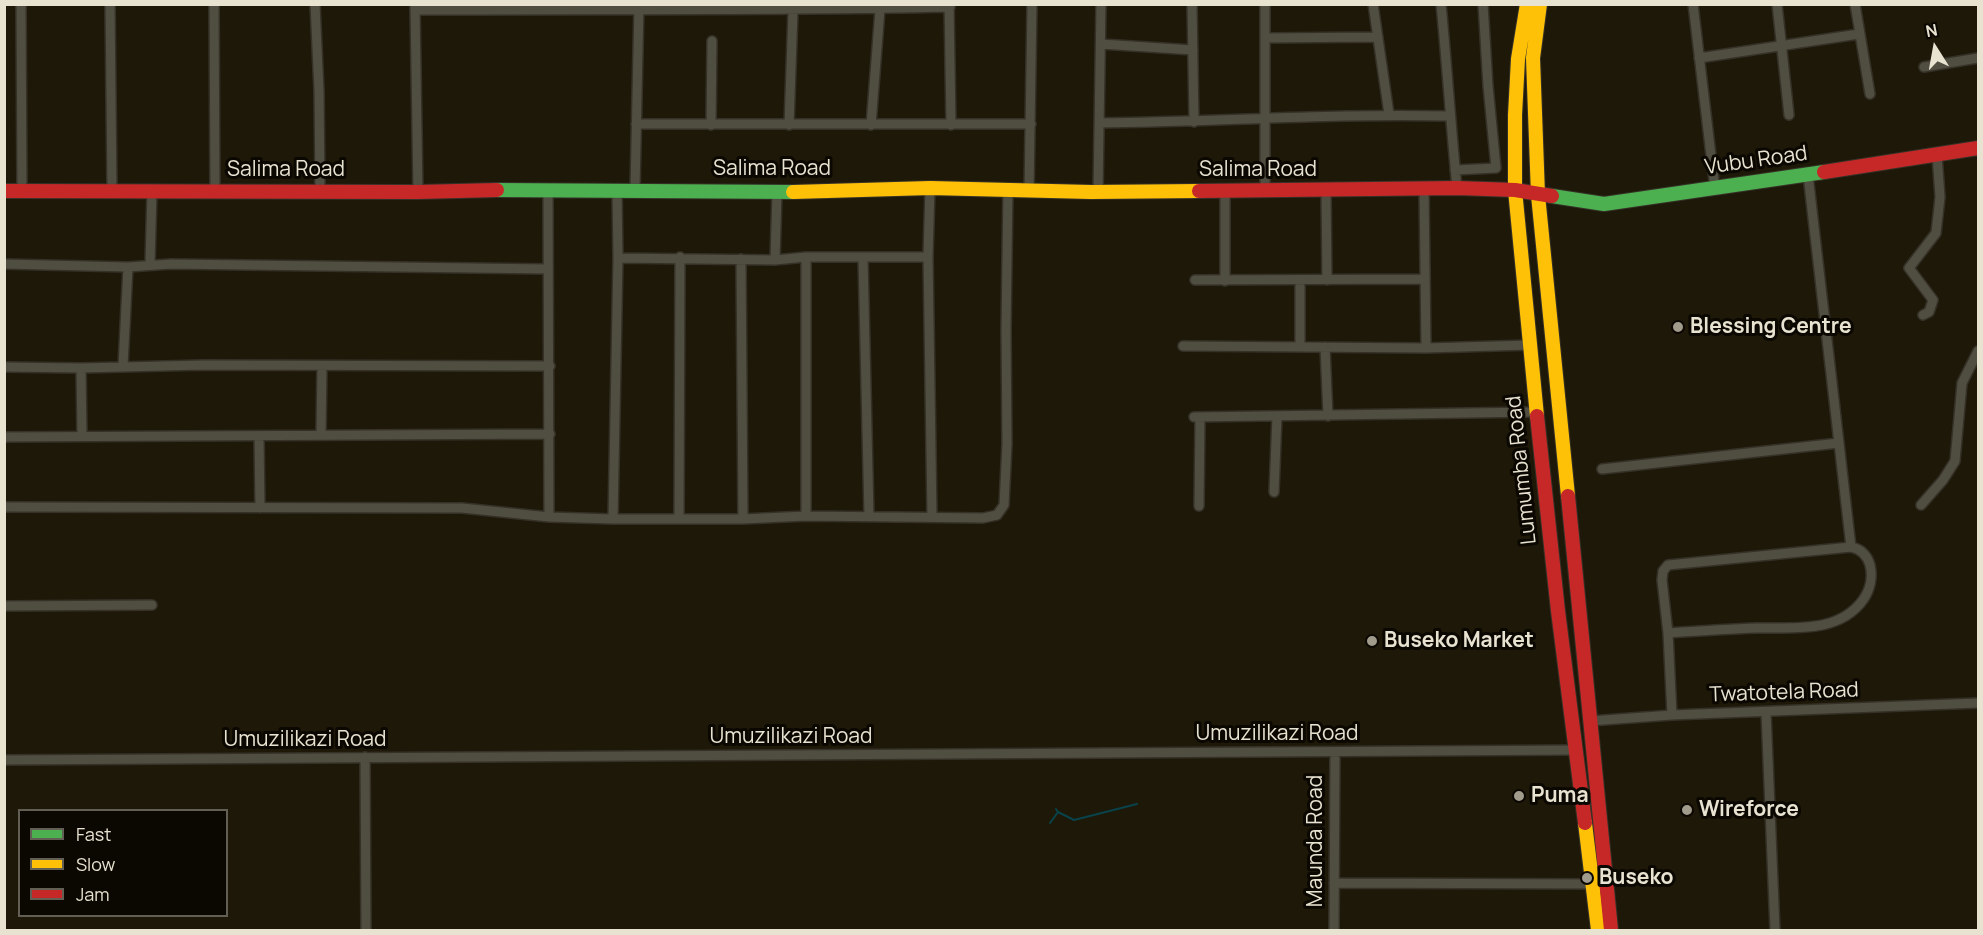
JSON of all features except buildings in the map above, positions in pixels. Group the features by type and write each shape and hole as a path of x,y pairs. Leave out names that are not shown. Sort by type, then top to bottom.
{"street":[{"path":"21,4 22,191"},
{"path":"110,4 112,190"},
{"path":"214,4 215,191"},
{"path":"315,4 320,192"},
{"path":"1029,191 1032,4"},
{"path":"1098,192 1101,4"},
{"path":"1192,4 1194,122"},
{"path":"1264,4 1265,191"},
{"path":"1373,4 1389,114"},
{"path":"1441,4 1457,188"},
{"path":"1455,170 1496,168 1483,4"},
{"name":"Lumumba Road","path":"1527,4 1518,59 1515,190 1558,611 1598,930"},
{"name":"Lumumba Road","path":"1540,4 1533,58 1538,195 1611,930"},
{"path":"1693,4 1715,189"},
{"path":"1777,4 1789,115"},
{"path":"1855,4 1870,94"},
{"path":"418,192 415,7 639,6 793,11 950,6 951,125"},
{"path":"635,190 639,6"},
{"path":"871,125 880,9"},
{"path":"789,125 793,11"},
{"path":"1699,58 1859,34"},
{"path":"1265,38 1378,37"},
{"path":"711,125 712,41"},
{"path":"1101,44 1193,50"},
{"path":"1924,67 1978,58"},
{"path":"1100,123 1194,122 1389,114 1450,116"},
{"path":"636,124 1031,124"},
{"name":"Vubu Road","path":"1538,195 1604,204 1978,148"},
{"path":"1923,315 1929,312 1933,300 1909,268 1935,233 1940,197 1937,155"},
{"path":"1808,175 1851,547"},
{"path":"930,188 928,257 932,517"},
{"name":"Salima Road","path":"4,191 418,192 548,189 777,192 930,188 1098,192 1457,188 1515,190 1538,195"},
{"path":"548,189 549,517"},
{"path":"4,507 462,508 549,517 613,519 743,519 806,516 984,518 997,515 1004,505 1007,444 1008,189"},
{"path":"1424,189 1426,348"},
{"path":"150,264 152,190"},
{"path":"613,519 618,190"},
{"path":"1225,191 1225,281"},
{"path":"1326,191 1327,280"},
{"path":"775,260 777,192"},
{"path":"678,519 680,257"},
{"path":"618,258 775,260 806,257 928,257"},
{"path":"806,257 806,516"},
{"path":"863,258 869,516"},
{"path":"741,259 743,519"},
{"path":"4,264 128,267 150,264 548,269"},
{"path":"123,366 128,267"},
{"path":"1195,280 1425,279"},
{"path":"1300,280 1300,347"},
{"path":"1183,346 1426,348 1531,345"},
{"path":"1325,347 1328,416"},
{"path":"1921,505 1943,480 1955,461 1962,383 1978,351"},
{"path":"321,435 322,366"},
{"path":"4,367 550,366"},
{"path":"81,368 82,436"},
{"path":"1199,506 1197,417 1536,412"},
{"path":"1274,492 1277,416"},
{"path":"4,437 550,434"},
{"path":"259,437 260,508"},
{"path":"1602,469 1839,443"},
{"path":"1668,633 1802,627 1832,622 1855,610 1866,595 1871,577 1868,559 1858,548 1851,547 1668,565 1663,572 1662,580 1668,633 1672,715"},
{"path":"4,606 152,605"},
{"name":"Twatotela Road","path":"1590,721 1672,715 1978,703"},
{"path":"1766,712 1775,930"},
{"name":"Umuzilikazi Road","path":"4,760 1577,750"},
{"name":"Maunda Road","path":"1334,930 1335,752"},
{"path":"365,757 366,930"},
{"path":"1334,883 1593,884"}],"waterway":[{"path":"1056,809 1074,820 1137,804"},
{"path":"1050,823 1058,812"}],"traffic: fast":[{"path":"1552,196 1604,204 1824,172"},
{"path":"497,190 793,192"}],"traffic: slow":[{"path":"1527,4 1518,59 1515,190 1537,416"},
{"path":"1540,4 1533,58 1538,195 1568,496"},
{"path":"793,192 930,188 1091,192 1199,191"},
{"path":"1585,823 1598,930"}],"traffic: jam":[{"path":"1824,172 1978,148"},
{"path":"1199,191 1457,188 1515,190 1552,196"},
{"path":"4,191 418,192 497,190"},
{"path":"1537,416 1558,611 1585,823"},
{"path":"1568,496 1611,930"}],"place":[{"name":"Blessing Centre","path":"1678,327"},
{"name":"Buseko Market","path":"1372,641"},
{"name":"Puma","path":"1519,796"},
{"name":"Wireforce","path":"1687,810"},
{"name":"Buseko","path":"1587,878"}]}
